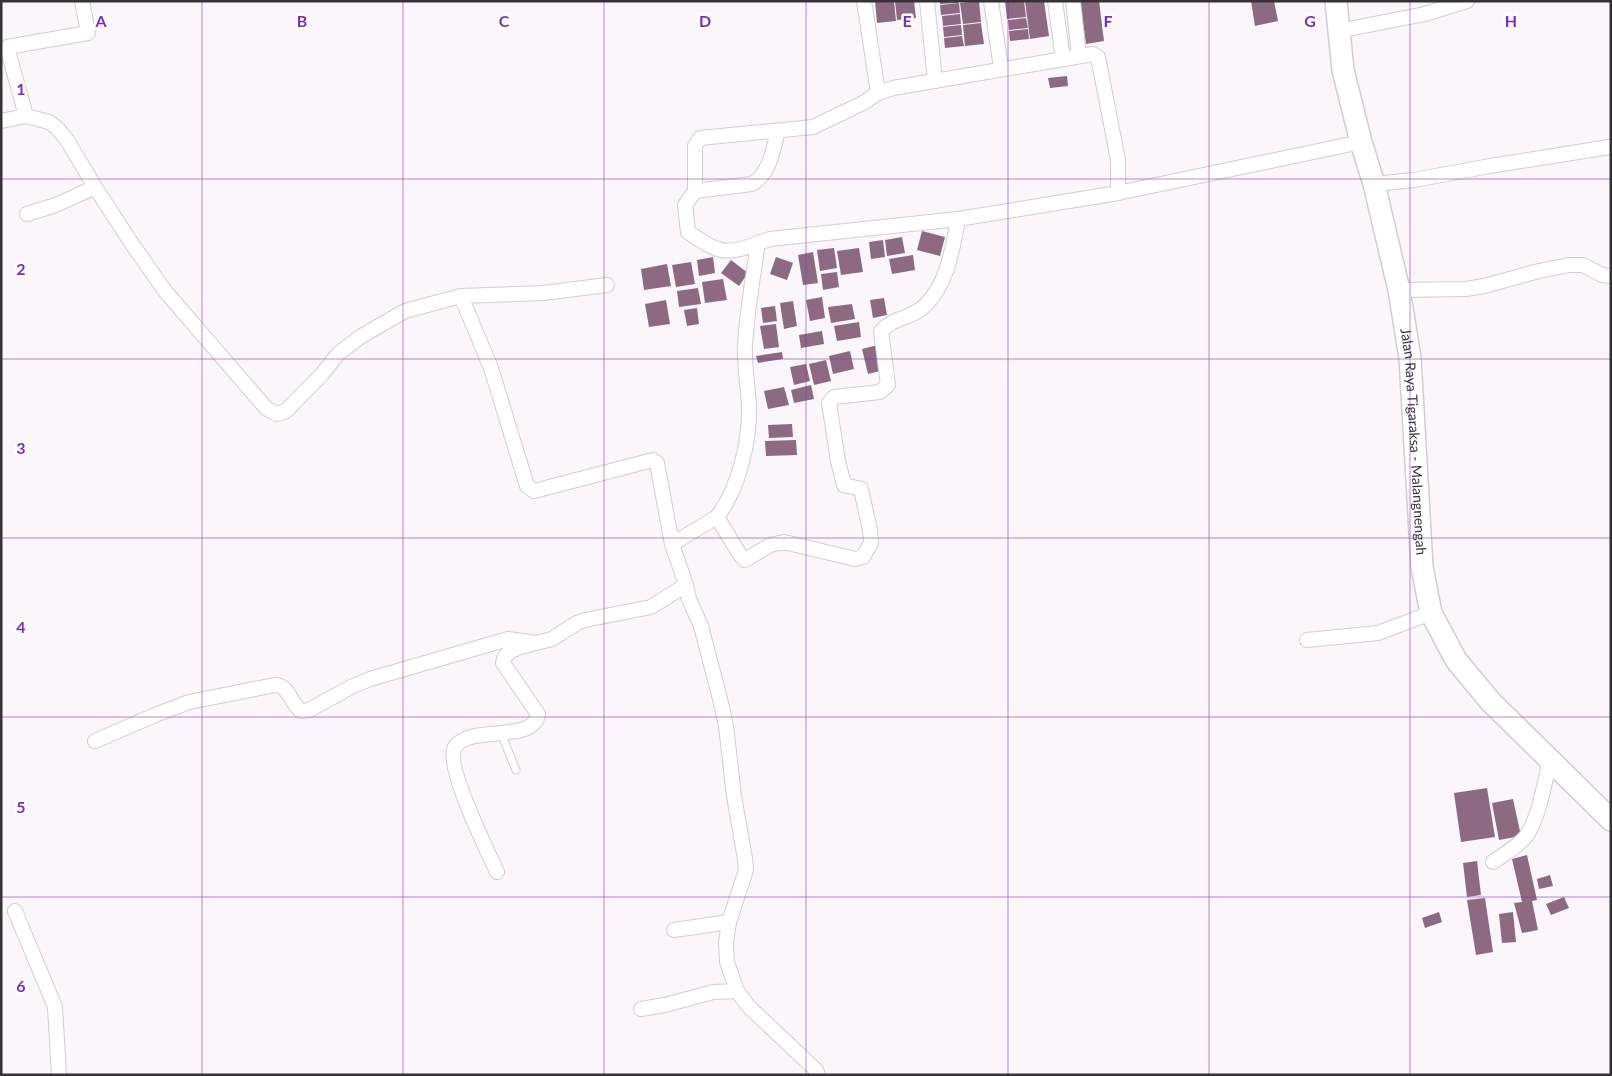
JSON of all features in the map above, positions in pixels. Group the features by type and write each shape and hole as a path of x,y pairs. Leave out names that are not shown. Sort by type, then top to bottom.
{"main road":[{"name":"Jalan Raya Tigaraksa - Malangnengah","path":"1336,1 1344,70 1399,290 1410,358 1422,567 1431,613 1456,660 1490,701 1611,820"}],"street":[{"path":"26,116 6,48 88,33 82,1"},
{"path":"864,1 878,93"},
{"path":"927,1 935,81"},
{"path":"991,1 1001,68"},
{"path":"1055,1 1063,59"},
{"path":"1073,1 1079,56"},
{"path":"1338,31 1425,14 1467,1"},
{"path":"1118,194 1118,160 1098,56 1093,54 1001,68 893,88 878,93 864,103 813,127 700,138 695,146 695,191 685,205 688,232 705,244 719,250 734,252 770,239 958,219 1118,194 1362,142"},
{"path":"1,121 26,116 49,122 57,128 67,140 130,242 165,291 266,408 277,414 286,411 323,373 338,354 360,337 405,311 461,296 543,293 607,284"},
{"path":"695,191 752,184 760,180 766,169 778,131"},
{"path":"1374,184 1414,180 1609,146"},
{"path":"26,214 56,205 95,187"},
{"path":"717,517 745,560 770,545 784,542 855,559 863,557 871,543 861,489 844,485 838,461 829,403 834,397 880,392 886,388 888,385 881,331 889,323 918,311 931,298 944,275 953,250 958,219"},
{"path":"672,544 717,517 730,494 747,444 749,408 745,346 750,294 758,243"},
{"path":"1399,290 1466,289 1569,265 1583,265 1602,275 1611,276"},
{"path":"461,296 491,368 527,486 534,491 653,460 656,463 672,544 689,599 701,626 720,699 726,726 734,796 745,859 746,870 729,922 726,942 727,962 737,991 749,1007 816,1070 818,1075"},
{"path":"497,872 468,810 452,753 456,746 464,740 476,736 526,729 535,723 538,714 503,663 504,657 517,648 552,639 585,620 651,607 686,585"},
{"path":"1307,640 1378,633 1431,613"},
{"path":"95,741 155,714 190,702 280,685 284,687 297,708 301,711 310,710 350,687 370,679 508,639 536,643"},
{"path":"1493,862 1512,849 1527,835 1540,801 1550,760"},
{"path":"14,911 55,1007 59,1075"},
{"path":"674,930 729,922"},
{"path":"641,1009 665,1005 713,992 737,991"}],"lane":[{"path":"501,733 516,770"}],"building":[{"path":"875,1 894,1 896,21 877,23"},
{"path":"895,1 914,1 916,18 897,20"},
{"path":"940,1 958,1 958,3 940,4"},
{"path":"979,1 981,22 963,24 960,3"},
{"path":"1005,1 1024,1 1026,17 1007,19"},
{"path":"1025,1 1044,1 1049,36 1030,39"},
{"path":"1080,1 1099,1 1104,41 1086,44"},
{"path":"1251,1 1274,1 1278,21 1255,26"},
{"path":"959,3 960,13 941,15 940,5"},
{"path":"960,14 961,24 943,26 942,16"},
{"path":"1026,18 1028,28 1009,30 1008,20"},
{"path":"981,23 984,44 965,46 963,25"},
{"path":"961,25 962,35 944,37 943,27"},
{"path":"1028,29 1029,39 1010,41 1009,31"},
{"path":"962,36 964,46 945,48 944,38"},
{"path":"1067,76 1068,86 1050,88 1048,78"},
{"path":"922,231 945,237 940,256 917,250"},
{"path":"902,237 905,253 887,256 885,240"},
{"path":"883,240 885,257 871,259 869,242"},
{"path":"834,248 837,268 820,271 817,250"},
{"path":"859,248 863,272 841,275 837,251"},
{"path":"813,252 818,283 803,285 798,255"},
{"path":"913,255 915,270 892,274 889,259"},
{"path":"713,257 715,273 699,276 697,260"},
{"path":"776,257 793,263 787,280 770,274"},
{"path":"731,260 748,273 739,286 721,273"},
{"path":"691,262 695,284 676,287 672,265"},
{"path":"667,264 671,286 644,290 641,269"},
{"path":"837,272 839,287 823,290 821,274"},
{"path":"723,279 727,300 705,303 702,282"},
{"path":"698,288 701,304 679,307 677,291"},
{"path":"822,297 825,318 810,321 806,300"},
{"path":"884,298 887,315 873,318 870,300"},
{"path":"666,300 670,324 649,327 645,304"},
{"path":"793,301 797,326 784,329 780,303"},
{"path":"852,304 855,319 831,323 828,307"},
{"path":"775,306 777,321 763,323 761,308"},
{"path":"697,308 699,324 687,326 684,310"},
{"path":"859,322 861,337 837,341 834,326"},
{"path":"776,324 779,347 764,349 760,326"},
{"path":"822,331 824,344 801,348 799,335"},
{"path":"878,345 884,370 868,374 862,349"},
{"path":"850,351 854,369 833,374 829,356"},
{"path":"782,352 783,359 758,363 756,356"},
{"path":"826,360 831,381 814,385 809,364"},
{"path":"806,364 810,381 794,385 790,367"},
{"path":"811,385 814,399 794,403 791,390"},
{"path":"784,387 789,405 768,409 764,391"},
{"path":"792,424 793,437 769,438 768,425"},
{"path":"796,440 797,455 766,456 765,441"},
{"path":"1487,788 1495,837 1461,842 1454,793"},
{"path":"1513,799 1521,836 1499,840 1492,803"},
{"path":"1527,855 1537,900 1532,901 1538,930 1522,933 1514,903 1522,902 1512,859"},
{"path":"1477,861 1481,895 1467,897 1463,863"},
{"path":"1550,875 1553,886 1539,889 1537,879"},
{"path":"1564,897 1569,908 1551,915 1546,904"},
{"path":"1485,898 1493,952 1476,955 1467,900"},
{"path":"1439,912 1442,922 1425,928 1422,918"},
{"path":"1513,912 1516,942 1502,943 1499,914"}]}
